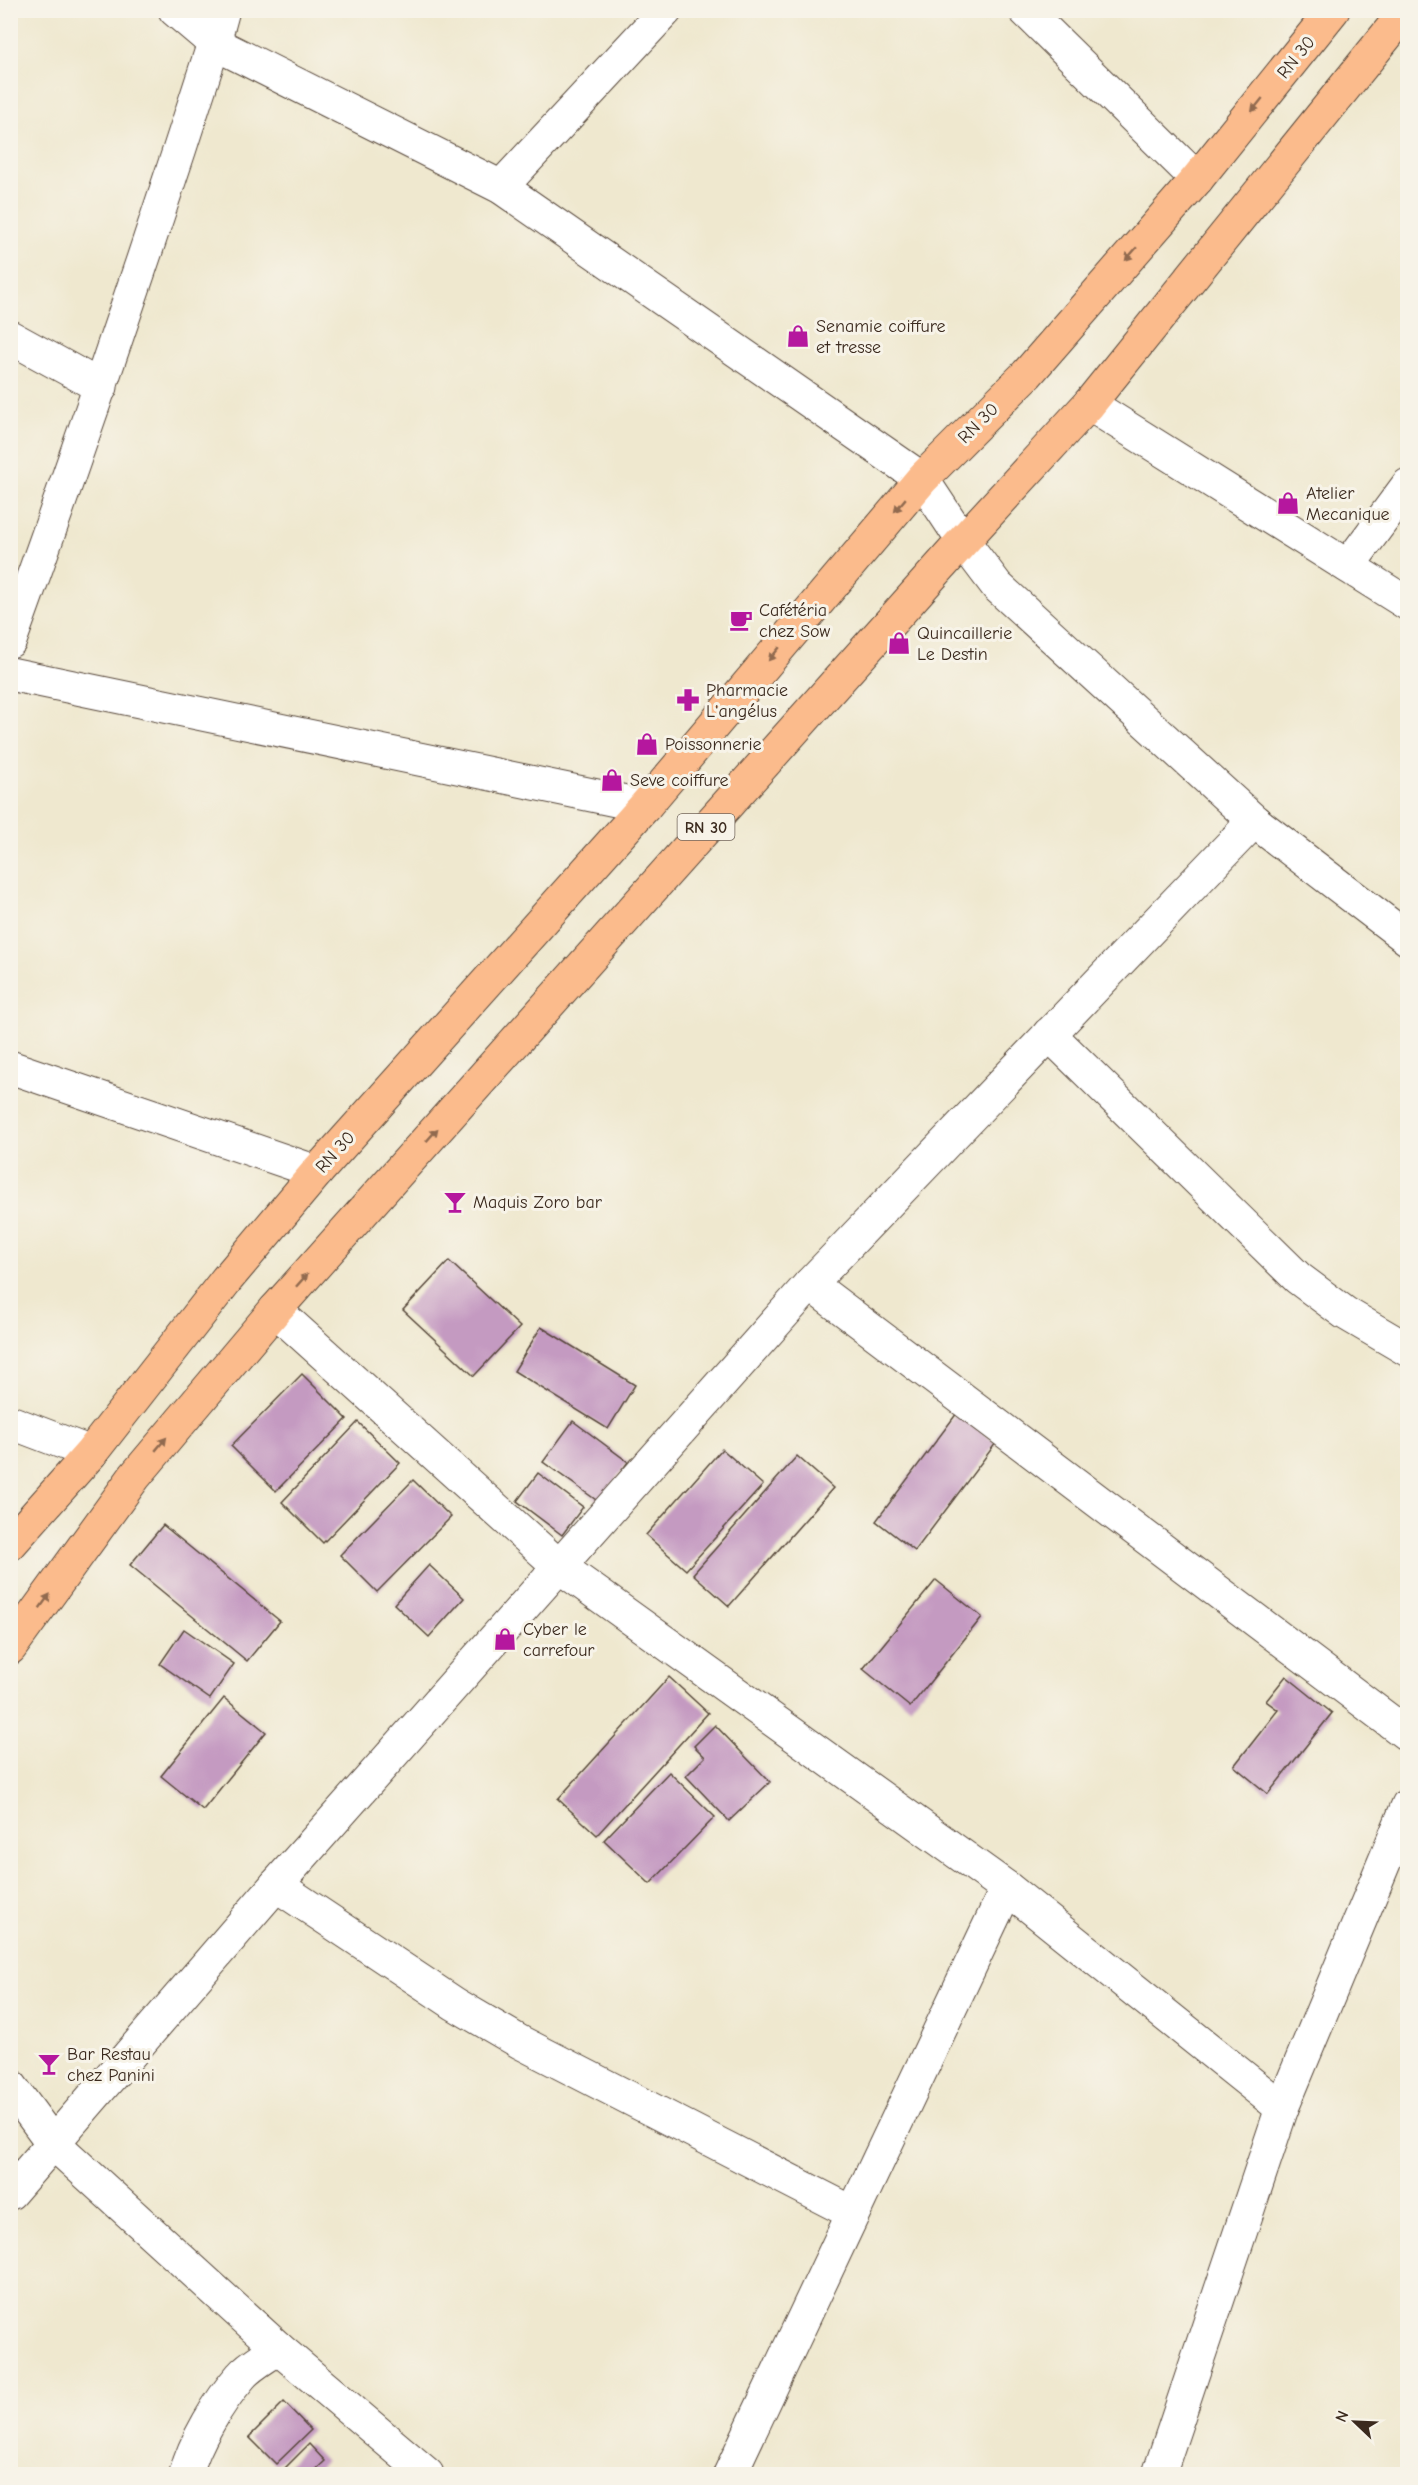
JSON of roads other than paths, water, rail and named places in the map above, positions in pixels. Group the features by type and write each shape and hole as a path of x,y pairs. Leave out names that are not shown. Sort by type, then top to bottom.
{"main road":[{"name":"RN 30","path":"10,1544 91,1453 227,1279 317,1172 645,806 922,479 1027,374 1197,179 1333,10"},
{"name":"RN 30","path":"10,1648 135,1476 275,1310 963,541 1089,404 1407,10"}],"street":[{"path":"175,10 214,43 501,187 922,479 963,541 997,586 1254,820 1407,939"},
{"path":"10,641 101,387 223,10"},
{"path":"501,187 666,10"},
{"path":"1025,10 1197,179"},
{"path":"10,337 101,387"},
{"path":"1089,404 1407,604"},
{"path":"1348,566 1407,485"},
{"path":"10,674 645,806"},
{"path":"10,2193 276,1885 810,1284 1254,820"},
{"path":"1049,1034 1298,1278 1345,1313 1407,1350"},
{"path":"10,1067 317,1172"},
{"path":"810,1284 1407,1736"},
{"path":"275,1310 560,1567 1007,1888 1282,2108"},
{"path":"10,1422 91,1453"},
{"path":"1159,2475 1282,2108 1407,1805"},
{"path":"276,1885 455,2004 520,2042 853,2213"},
{"path":"730,2475 1007,1888"},
{"path":"10,2085 52,2142 278,2348 427,2475"},
{"path":"186,2475 189,2463 214,2414 242,2375 278,2348"}],"place":[{"name":"Senamie coiffure et tresse","path":"798,336"},
{"name":"Atelier Mecanique","path":"1288,503"},
{"name":"Cafétéria chez Sow","path":"741,620"},
{"name":"Quincaillerie Le Destin","path":"899,643"},
{"name":"Pharmacie L'angélus","path":"688,700"},
{"name":"Poissonnerie","path":"647,744"},
{"name":"Seve coiffure","path":"612,780"},
{"name":"Maquis Zoro bar","path":"455,1202"},
{"name":"Cyber le carrefour","path":"505,1639"},
{"name":"Bar Restau chez Panini","path":"49,2064"}]}
